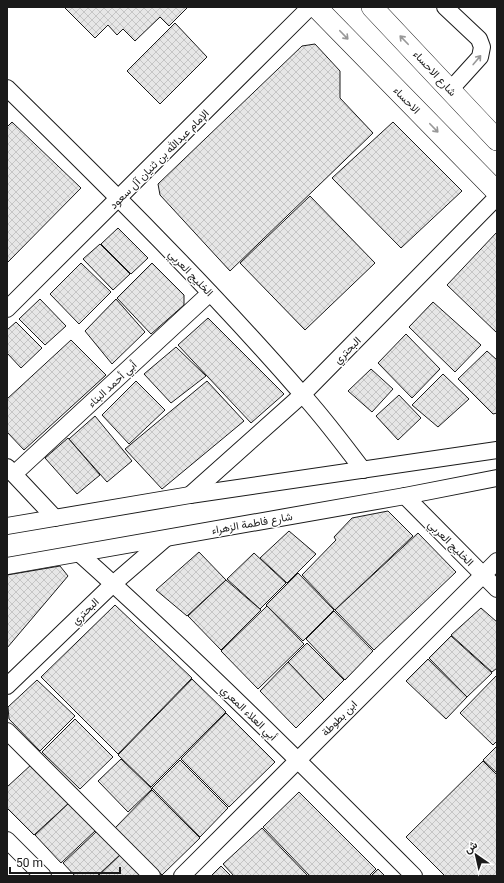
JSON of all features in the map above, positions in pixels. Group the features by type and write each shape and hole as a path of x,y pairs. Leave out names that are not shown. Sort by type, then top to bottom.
{"main road":[{"name":"الاحساء","path":"316,7 497,192"},
{"name":"شارع الاحساء","path":"372,7 451,89 497,140"}],"street":[{"name":"الإمام عبدالله بن ثنيان آل سعود","path":"7,310 310,7"},
{"path":"444,7 479,40 482,47 480,57 451,89"},
{"name":"الخليج العربي","path":"7,88 120,198 210,293 303,394 363,470"},
{"name":"البحتري","path":"190,495 303,394 497,197"},
{"name":"أبي أحمد البناء","path":"11,470 210,293"},
{"path":"7,526 190,495 497,450"},
{"path":"11,470 55,518"},
{"name":"شارع فاطمة الزهراء","path":"7,566 405,496 497,478"},
{"name":"الخليج العربي","path":"405,496 497,589"},
{"name":"البحتري","path":"7,686 114,584 166,538"},
{"name":"أبي العلاء المعري","path":"80,554 114,584 298,760 414,876"},
{"name":"ابن بطوطة","path":"182,876 497,561"},
{"path":"7,731 152,876"},
{"path":"7,840 43,876"}],"building":[{"path":"64,7 188,7 169,26 160,17 135,41 123,29 117,35 108,25 95,38"},
{"path":"175,23 207,57 160,104 127,71"},
{"path":"315,44 340,71 340,98 373,133 230,271 160,195 158,184 302,46"},
{"path":"12,122 81,188 7,263 7,127"},
{"path":"393,122 462,191 401,248 332,178"},
{"path":"310,196 375,263 305,330 240,263"},
{"path":"118,228 148,258 131,274 101,244"},
{"path":"497,232 497,333 447,285"},
{"path":"100,244 130,274 113,290 83,259"},
{"path":"81,263 111,292 79,324 50,294"},
{"path":"152,263 184,295 184,305 151,334 117,298"},
{"path":"40,299 66,326 45,345 19,319"},
{"path":"116,299 145,332 112,364 85,331"},
{"path":"433,302 481,345 455,372 409,327"},
{"path":"208,318 284,394 251,423 178,345"},
{"path":"16,322 42,348 21,368 7,353 7,330"},
{"path":"406,334 440,369 412,398 378,363"},
{"path":"71,340 106,375 24,450 7,432 7,399"},
{"path":"176,347 206,376 171,403 144,374"},
{"path":"487,351 497,360 497,413 493,414 458,379"},
{"path":"371,369 393,389 372,412 348,391"},
{"path":"443,374 469,399 438,427 412,405"},
{"path":"136,381 165,410 129,444 102,415"},
{"path":"207,381 244,421 162,489 125,449"},
{"path":"399,395 421,418 398,440 376,416"},
{"path":"95,416 132,461 107,482 69,439"},
{"path":"68,438 100,475 77,494 45,458"},
{"path":"388,511 413,536 335,610 302,575 336,540 334,537 352,518"},
{"path":"289,531 316,554 287,583 260,558"},
{"path":"418,533 456,572 374,650 335,610"},
{"path":"199,552 226,580 187,616 156,590"},
{"path":"254,553 286,583 260,609 227,579"},
{"path":"60,566 68,576 7,648 7,575"},
{"path":"298,573 334,610 303,641 266,605"},
{"path":"226,580 261,610 221,650 188,616"},
{"path":"115,605 192,678 118,754 41,677"},
{"path":"267,606 304,644 258,689 221,651"},
{"path":"481,608 497,622 497,668 492,672 451,635"},
{"path":"334,611 373,651 345,680 306,639"},
{"path":"451,636 492,673 467,697 429,658"},
{"path":"307,643 344,680 324,700 288,662"},
{"path":"428,659 467,697 446,719 406,681"},
{"path":"288,662 324,700 296,728 260,691"},
{"path":"497,675 497,741 493,745 460,713"},
{"path":"192,679 226,712 151,787 118,755"},
{"path":"37,680 75,716 40,751 9,719 8,707"},
{"path":"226,713 275,762 229,807 181,759"},
{"path":"75,719 113,757 80,789 42,752"},
{"path":"497,746 497,773 483,760"},
{"path":"121,759 152,789 128,812 98,781"},
{"path":"180,760 228,808 200,837 152,788"},
{"path":"483,761 497,775 497,876 445,876 406,837"},
{"path":"32,764 70,802 34,835 7,808 7,787"},
{"path":"152,790 200,838 162,875 115,828"},
{"path":"299,792 376,869 369,876 310,876 263,827"},
{"path":"70,802 96,830 61,863 35,835"},
{"path":"262,828 308,876 234,876 223,864"},
{"path":"97,831 121,854 97,876 75,876 63,863"},
{"path":"121,854 142,876 98,876"},
{"path":"221,866 231,876 211,876"},
{"path":"378,869 385,876 371,876"}]}
